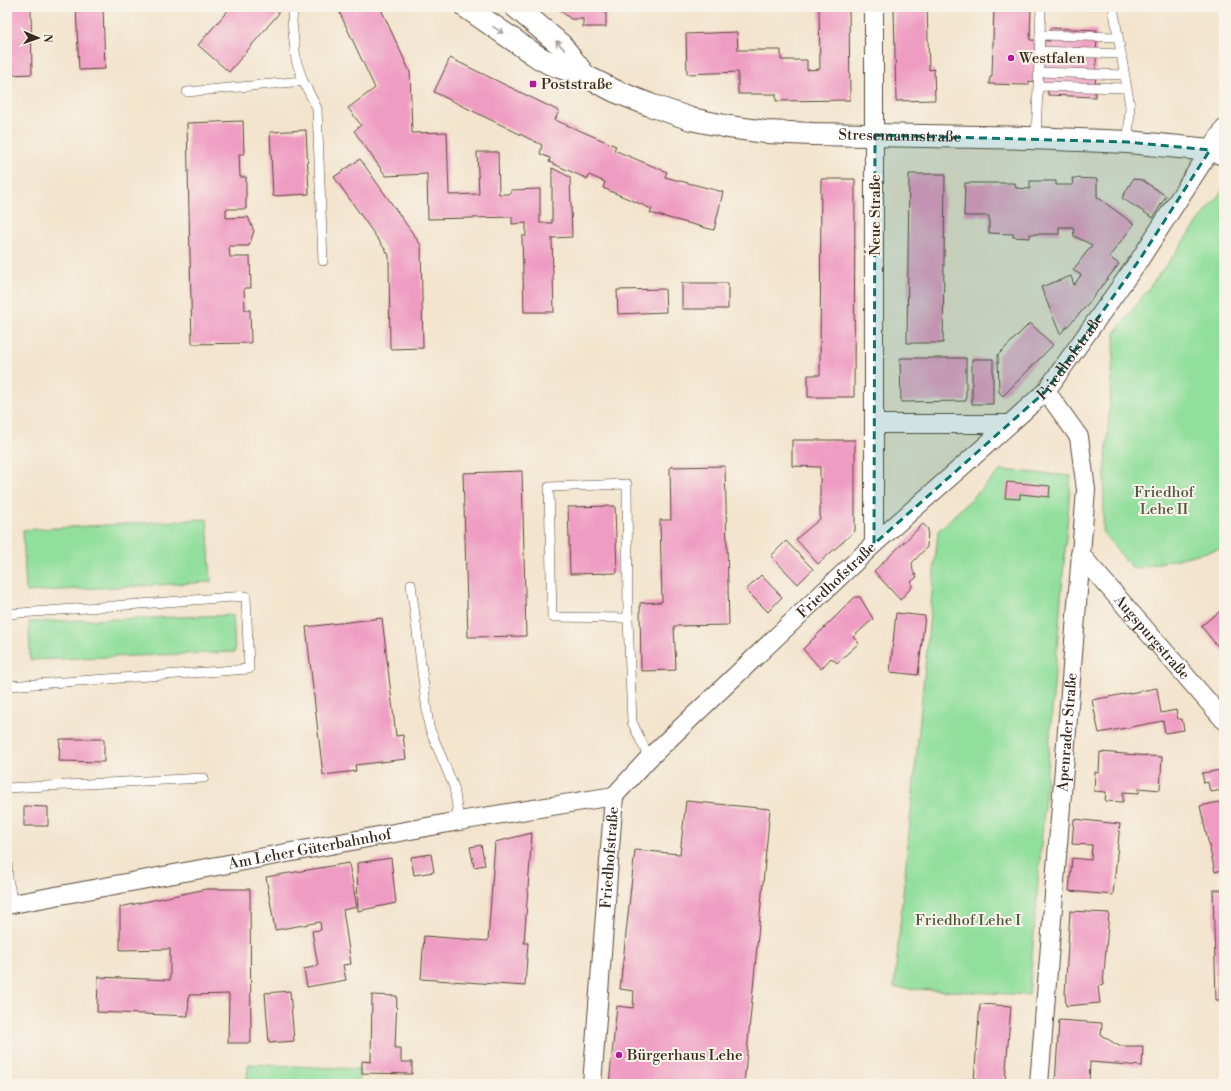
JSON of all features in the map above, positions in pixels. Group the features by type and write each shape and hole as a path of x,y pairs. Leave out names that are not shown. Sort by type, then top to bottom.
{"main road":[{"name":"Stresemannstraße","path":"466,7 538,57 551,64 585,76 615,91 650,105 729,128 766,132 1036,138 1128,142 1217,152"},
{"name":"Stresemannstraße","path":"516,7 561,45 585,76"}],"street":[{"name":"Neue Straße","path":"874,7 874,544"},
{"name":"Friedhofstraße","path":"592,1084 614,796 649,758 874,544 1046,390 1217,152 1224,129"},
{"name":"Apenrader Straße","path":"1039,1084 1086,490 1078,437 1046,390"},
{"path":"874,424 1008,424"},
{"name":"Augspurgstraße","path":"1080,554 1224,720"},
{"name":"Am Leher Güterbahnhof","path":"10,904 459,821 614,796"}],"lane":[{"path":"293,7 292,22 296,60 303,81 317,108 323,261"},
{"path":"1036,138 1040,7"},
{"path":"1113,7 1130,106 1128,142"},
{"path":"1040,35 1118,37"},
{"path":"1039,51 1121,54"},
{"path":"1039,72 1124,75"},
{"path":"187,92 303,81"},
{"path":"1038,86 1127,88"},
{"path":"628,618 552,617 550,487 627,484 628,618 632,722 649,758"},
{"path":"411,584 429,727 454,787 459,821"},
{"path":"7,614 246,596 249,668 7,686"},
{"path":"7,788 204,778"},
{"path":"7,860 10,904"}],"highlighted area":[{"path":"875,135 1128,142 1210,150 1140,259 1046,391 874,544"}],"green space":[{"name":"Friedhof Lehe II","path":"1224,188 1224,548 1133,569 1103,533 1104,487 1115,333"},
{"name":"Friedhof Lehe I","path":"1001,470 1071,476 1029,995 894,988 938,531"},
{"path":"207,519 211,582 26,592 23,530"},
{"path":"233,615 235,652 30,660 29,622"},
{"path":"248,1064 359,1069 359,1084 247,1084"}],"building":[{"path":"8,7 31,7 32,74 9,75"},
{"path":"76,7 103,7 105,69 79,70"},
{"path":"231,7 272,7 279,13 229,72 198,45"},
{"path":"337,7 380,7 410,72 412,133 447,132 449,195 479,194 477,152 498,152 499,194 511,194 511,190 540,189 540,223 552,223 552,168 570,177 572,237 552,238 554,312 524,312 522,236 526,236 526,223 512,224 512,217 428,219 427,174 386,176 354,131 361,125 348,108 375,88"},
{"path":"555,7 606,7 606,27 583,27 583,19 571,19"},
{"path":"819,7 849,7 850,100 776,101 776,94 738,94 738,72 687,74 686,34 737,32 738,50 781,50 781,60 807,60 807,70 820,69"},
{"path":"894,7 927,7 929,70 934,69 935,100 896,101"},
{"path":"994,7 1031,7 1030,40 1050,41 1050,28 1097,30 1095,97 1048,95 1048,83 1029,81 1029,85 989,84 990,77 992,77"},
{"path":"1098,7 1098,9 1077,8"},
{"path":"450,58 559,111 555,120 616,146 614,150 667,172 665,177 723,192 714,230 650,213 652,209 603,188 605,182 589,175 588,179 549,162 550,158 540,154 542,145 434,92"},
{"path":"243,121 244,154 239,154 240,177 246,177 246,209 226,209 226,218 248,217 254,231 249,246 229,246 230,257 250,257 251,288 244,288 245,310 250,310 251,343 192,344 187,123"},
{"path":"306,130 309,194 273,196 270,132"},
{"path":"360,159 421,245 423,348 390,349 389,255 334,177"},
{"path":"909,174 945,174 943,343 907,343"},
{"path":"1072,178 1097,179 1097,197 1134,224 1109,257 1119,264 1083,310 1060,334 1041,287 1071,276 1074,285 1081,275 1073,270 1092,245 1074,236 1073,227 1059,227 1059,234 1030,234 1030,238 1013,237 1013,234 989,233 989,216 964,216 965,183 1015,183 1016,188 1030,189 1030,181 1056,181 1056,185 1073,185"},
{"path":"821,179 855,179 854,397 808,397 808,375 820,375"},
{"path":"1133,179 1142,180 1166,196 1153,218 1122,198"},
{"path":"682,283 728,283 728,309 682,309"},
{"path":"665,289 666,312 618,314 617,290"},
{"path":"1030,323 1053,345 1003,396 999,392 998,355"},
{"path":"900,358 966,358 966,401 901,402"},
{"path":"972,359 993,359 993,404 972,404"},
{"path":"792,440 855,440 855,531 818,564 796,539 820,519 820,467 792,466"},
{"path":"725,466 729,625 674,626 676,670 641,671 640,603 662,602 660,520 671,520 670,467"},
{"path":"522,471 526,636 468,637 463,473"},
{"path":"1007,482 1050,486 1049,497 1020,494 1020,499 1005,498"},
{"path":"615,506 617,573 570,574 568,507"},
{"path":"923,524 928,529 927,547 912,563 913,571 917,577 911,582 912,587 900,600 874,571"},
{"path":"786,541 813,569 798,584 771,556"},
{"path":"761,575 782,597 768,612 746,590"},
{"path":"855,597 860,597 873,619 853,637 859,643 837,663 831,658 821,669 803,649"},
{"path":"1224,608 1224,654 1201,626"},
{"path":"896,613 925,616 918,675 890,672"},
{"path":"382,618 396,736 403,735 406,759 355,765 356,771 323,775 306,627"},
{"path":"1157,688 1161,713 1176,710 1178,719 1182,719 1184,730 1165,733 1163,721 1099,733 1092,700"},
{"path":"60,739 104,739 104,762 59,761"},
{"path":"1100,752 1162,757 1160,790 1139,788 1139,793 1123,792 1123,802 1105,801 1106,792 1094,791 1095,772 1099,773"},
{"path":"1222,770 1224,790 1210,792 1208,782 1204,783 1202,773"},
{"path":"686,801 770,809 744,1084 609,1084 617,1006 633,1008 634,991 620,989 635,850 680,854"},
{"path":"1224,801 1224,869 1215,872 1200,806"},
{"path":"24,806 48,807 48,826 24,826"},
{"path":"1074,819 1120,824 1113,895 1069,891 1072,858 1091,860 1092,845 1072,844"},
{"path":"532,833 524,943 528,943 525,986 421,979 424,936 488,941 495,842"},
{"path":"481,845 485,865 474,867 470,847"},
{"path":"431,854 434,872 414,875 411,857"},
{"path":"391,858 396,903 358,911 357,863"},
{"path":"349,863 357,907 343,910 351,964 343,965 346,980 307,987 304,969 318,966 312,931 321,930 320,922 275,930 266,877"},
{"path":"206,889 250,889 251,1043 228,1043 229,994 189,995 188,1016 97,1012 98,977 170,980 170,949 120,950 120,907"},
{"path":"1213,890 1224,890 1224,1000 1216,1000"},
{"path":"1070,911 1109,913 1103,985 1098,986 1100,1003 1066,1006 1065,994"},
{"path":"290,991 294,1041 269,1043 265,993"},
{"path":"372,995 397,996 395,1048 401,1048 401,1062 412,1062 412,1074 362,1073 362,1061 371,1062"},
{"path":"980,1004 1011,1006 1005,1082 997,1081 997,1084 967,1084 967,1079 974,1080"},
{"path":"1059,1020 1102,1023 1101,1035 1119,1046 1143,1046 1142,1066 1090,1062 1089,1084 1055,1084"}],"place":[{"name":"Westfalen","path":"1011,58"},
{"name":"Poststraße","path":"533,84"},
{"name":"Bürgerhaus Lehe","path":"619,1055"}]}
